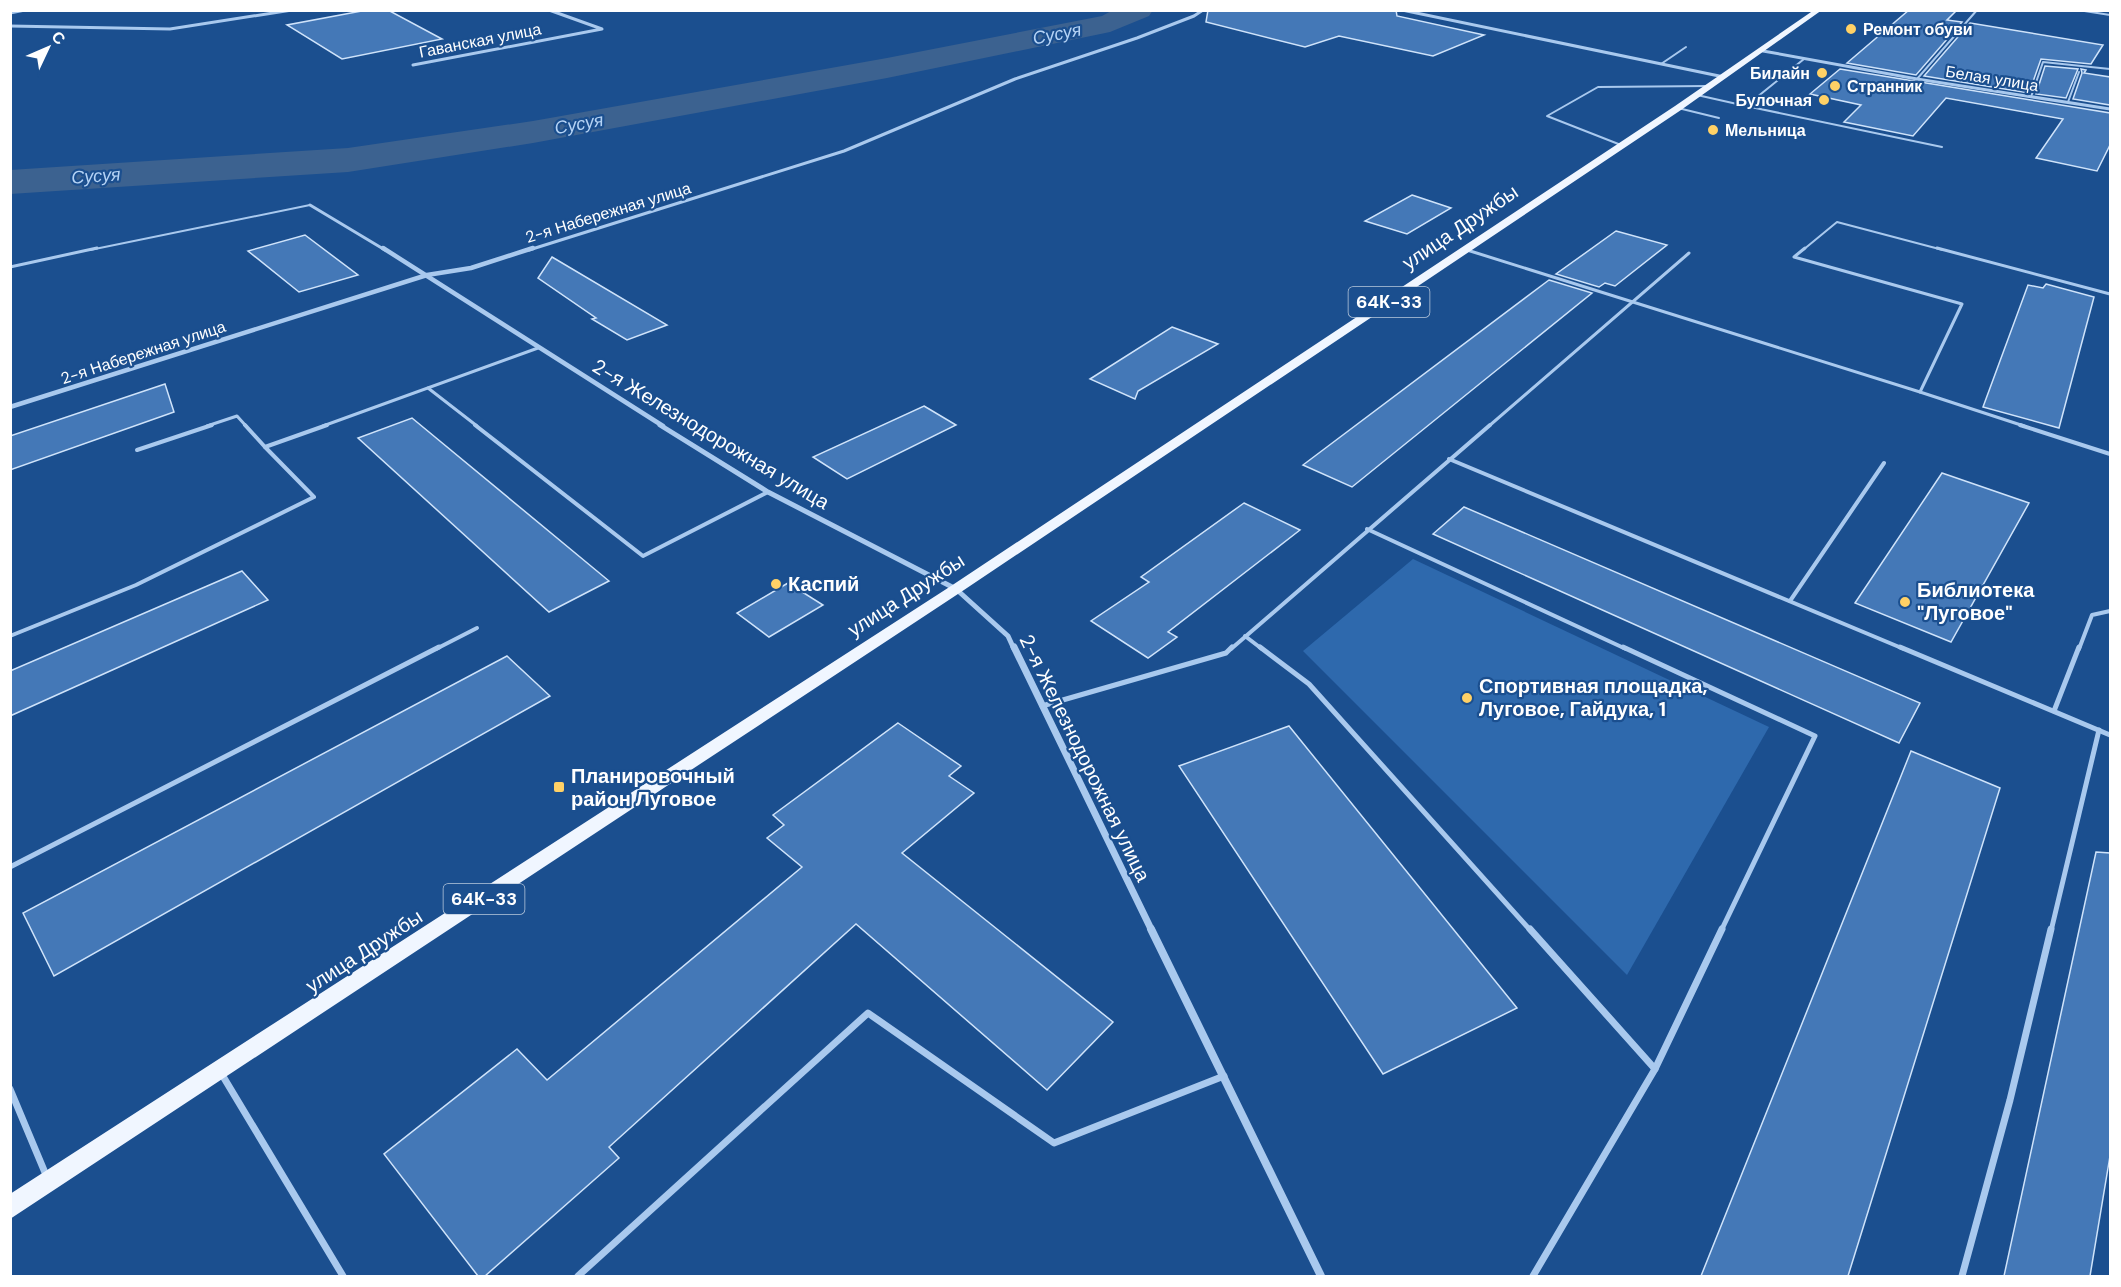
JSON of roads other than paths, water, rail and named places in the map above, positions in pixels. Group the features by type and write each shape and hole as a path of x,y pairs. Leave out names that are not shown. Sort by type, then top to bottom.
{"main road":[{"name":"улица Дружбы","path":"10,1208 956,589 1467,250 1763,51 1819,10"}],"street":[{"path":"10,13 25,10"},
{"path":"10,26 170,29 292,10"},
{"name":"Гаванская улица","path":"413,66 602,29 549,10"},
{"name":"2-я Набережная улица","path":"10,407 427,275 471,268 844,151 1015,79 1137,38 1194,16 1203,10"},
{"path":"1402,10 1724,77"},
{"name":"Белая улица","path":"1763,51 1917,79 2110,109"},
{"name":"2-я Железнодорожная улица","path":"310,205 427,275 538,348 768,492 956,589 1008,636 1321,1276"}],"lane":[{"path":"1917,79 1977,10"},
{"path":"2078,10 2110,15"},
{"path":"1661,64 1686,47"},
{"path":"1746,106 1804,59"},
{"path":"2031,97 2043,62 2110,69"},
{"path":"2068,102 2079,72"},
{"path":"1622,145 1547,116 1598,87 1710,86"},
{"path":"1697,95 1942,147"},
{"path":"1678,108 1719,118"},
{"path":"10,267 242,217 310,205"},
{"path":"1920,393 1962,304 1794,257 1837,222 2110,294"},
{"path":"1467,250 2110,454"},
{"path":"1042,706 1226,653 1689,253"},
{"path":"265,447 538,348"},
{"path":"428,388 643,556 768,492"},
{"path":"10,636 136,585 314,497 237,416 137,450"},
{"path":"1449,459 2110,735"},
{"path":"1790,601 1884,463"},
{"path":"1367,529 1815,736 1655,1069 1533,1276"},
{"path":"2054,711 2092,615 2110,611"},
{"path":"10,867 477,628"},
{"path":"1245,636 1309,684 1655,1069"},
{"path":"1962,1276 2010,1100 2099,730"},
{"path":"578,1276 868,1013 1054,1143 1224,1076"},
{"path":"220,1072 343,1276"},
{"path":"10,1089 50,1183"}],"waterway":[{"name":"Сусуя","path":"10,182 348,160 533,132 887,68 1110,23 1139,10"}],"place":[{"name":"Ремонт обуви","path":"1851,29"},
{"name":"Билайн","path":"1822,73"},
{"name":"Странник","path":"1835,86"},
{"name":"Булочная","path":"1824,100"},
{"name":"Мельница","path":"1713,130"},
{"name":"Каспий","path":"776,584"},
{"name":"Библиотека \"Луговое\"","path":"1905,602"},
{"name":"Спортивная площадка, Луговое, Гайдука, 1","path":"1467,698"},
{"name":"Планировочный район Луговое","path":"559,787"}]}
